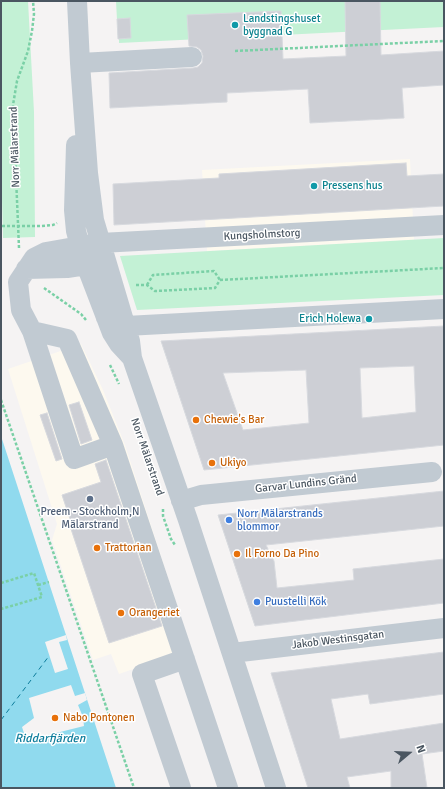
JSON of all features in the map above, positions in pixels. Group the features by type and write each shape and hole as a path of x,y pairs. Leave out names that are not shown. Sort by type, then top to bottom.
{"street":[{"name":"Norr Mälarstrand","path":"78,1 80,63 88,173 94,220 126,326 132,358 172,503 232,653 276,788"},
{"path":"80,63 192,57"},
{"name":"Norr Mälarstrand","path":"80,63 74,182 76,231 86,265 97,320 112,333 119,344 132,358"},
{"name":"Kungsholmstorg","path":"26,269 34,258 46,252 100,243 444,225"},
{"path":"100,243 96,258 86,265 68,268 26,269 18,282 22,310 32,331 74,459 113,445"},
{"path":"97,320 126,326 444,309"},
{"path":"32,331 67,339 113,445 228,788"},
{"name":"Garvar Lundins Gränd","path":"172,503 201,495 432,472"},
{"name":"Jakob Westinsgatan","path":"232,653 444,628"},
{"path":"181,788 142,674 185,659"}],"path":[{"name":"Norr Mälarstrand","path":"33,1 34,14 32,31 28,51 17,81 13,105 18,244 26,269 37,283 81,314 97,320"},
{"path":"235,51 444,41"},
{"path":"2,226 53,225 61,221"},
{"path":"220,280 444,268"},
{"path":"147,285 153,274 214,271 220,280"},
{"path":"136,285 147,285 155,292 215,288 220,280"},
{"path":"110,363 122,389"},
{"path":"1,400 134,788"},
{"name":"Norr Mälarstrand","path":"172,503 163,516 171,539 178,550"},
{"path":"1,583 34,573 42,597 1,609"},
{"path":"38,585 49,582"}],"shaded area":[{"path":"410,159 414,240 207,251 202,170"},
{"path":"81,344 103,390 125,445 191,649 119,674 111,654 93,660 52,540 57,524 8,369"}],"green space":[{"path":"1,1 28,1 34,112 35,237 3,238 1,159"},
{"path":"116,1 444,1 444,27 119,43"},
{"path":"444,238 444,295 137,310 120,256"}],"water":[{"name":"Riddarfjärden","path":"1,436 66,635 116,788 1,788"}],"pier":[{"path":"66,635 67,640 59,642 68,669 55,673 45,642"},
{"path":"71,685 75,696 85,693 87,700 78,705 83,717 84,726 32,739 25,736 22,727 34,718 29,698"}],"building":[{"path":"345,1 380,1 381,55 444,51 444,85 402,88 404,118 310,123 308,89 227,93 227,102 110,108 109,73 193,68 198,67 202,63 203,56 201,50 197,47 189,46 187,15 281,11 283,59 346,56"},
{"path":"130,18 131,38 118,39 117,19"},
{"name":"Pressens hus","path":"406,163 407,176 444,174 444,206 114,225 113,184 219,178 219,174"},
{"path":"444,326 444,445 204,470 161,341","holes":["414,366 416,412 362,418 360,368","306,370 309,423 243,430 223,373"]},
{"path":"79,402 92,440 81,444 69,405"},
{"path":"47,413 62,459 56,461 40,415"},
{"path":"106,460 162,626 109,643 70,526 72,525 62,495 101,482 95,464"},
{"path":"444,491 444,526 266,545 274,561 277,588 354,580 353,569 444,559 444,603 255,626 218,515"},
{"path":"444,652 444,694 370,704 368,694 331,699 340,739 444,723 444,751 422,754 427,788 391,788 391,771 347,777 350,788 308,788 271,673"}],"ferry route":[{"path":"1,720 49,656"}],"place":[{"name":"Landstingshuset byggnad G","path":"235,25"},
{"name":"Pressens hus","path":"314,186"},
{"name":"Erich Holewa","path":"369,319"},
{"name":"Chewie's Bar","path":"196,420"},
{"name":"Ukiyo","path":"212,463"},
{"name":"Preem - Stockholm,N Mälarstrand","path":"90,499"},
{"name":"Norr Mälarstrands blommor","path":"229,520"},
{"name":"Trattorian","path":"97,548"},
{"name":"Il Forno Da Pino","path":"237,554"},
{"name":"Puustelli Kök","path":"257,602"},
{"name":"Orangeriet","path":"121,613"},
{"name":"Nabo Pontonen","path":"55,718"}]}
